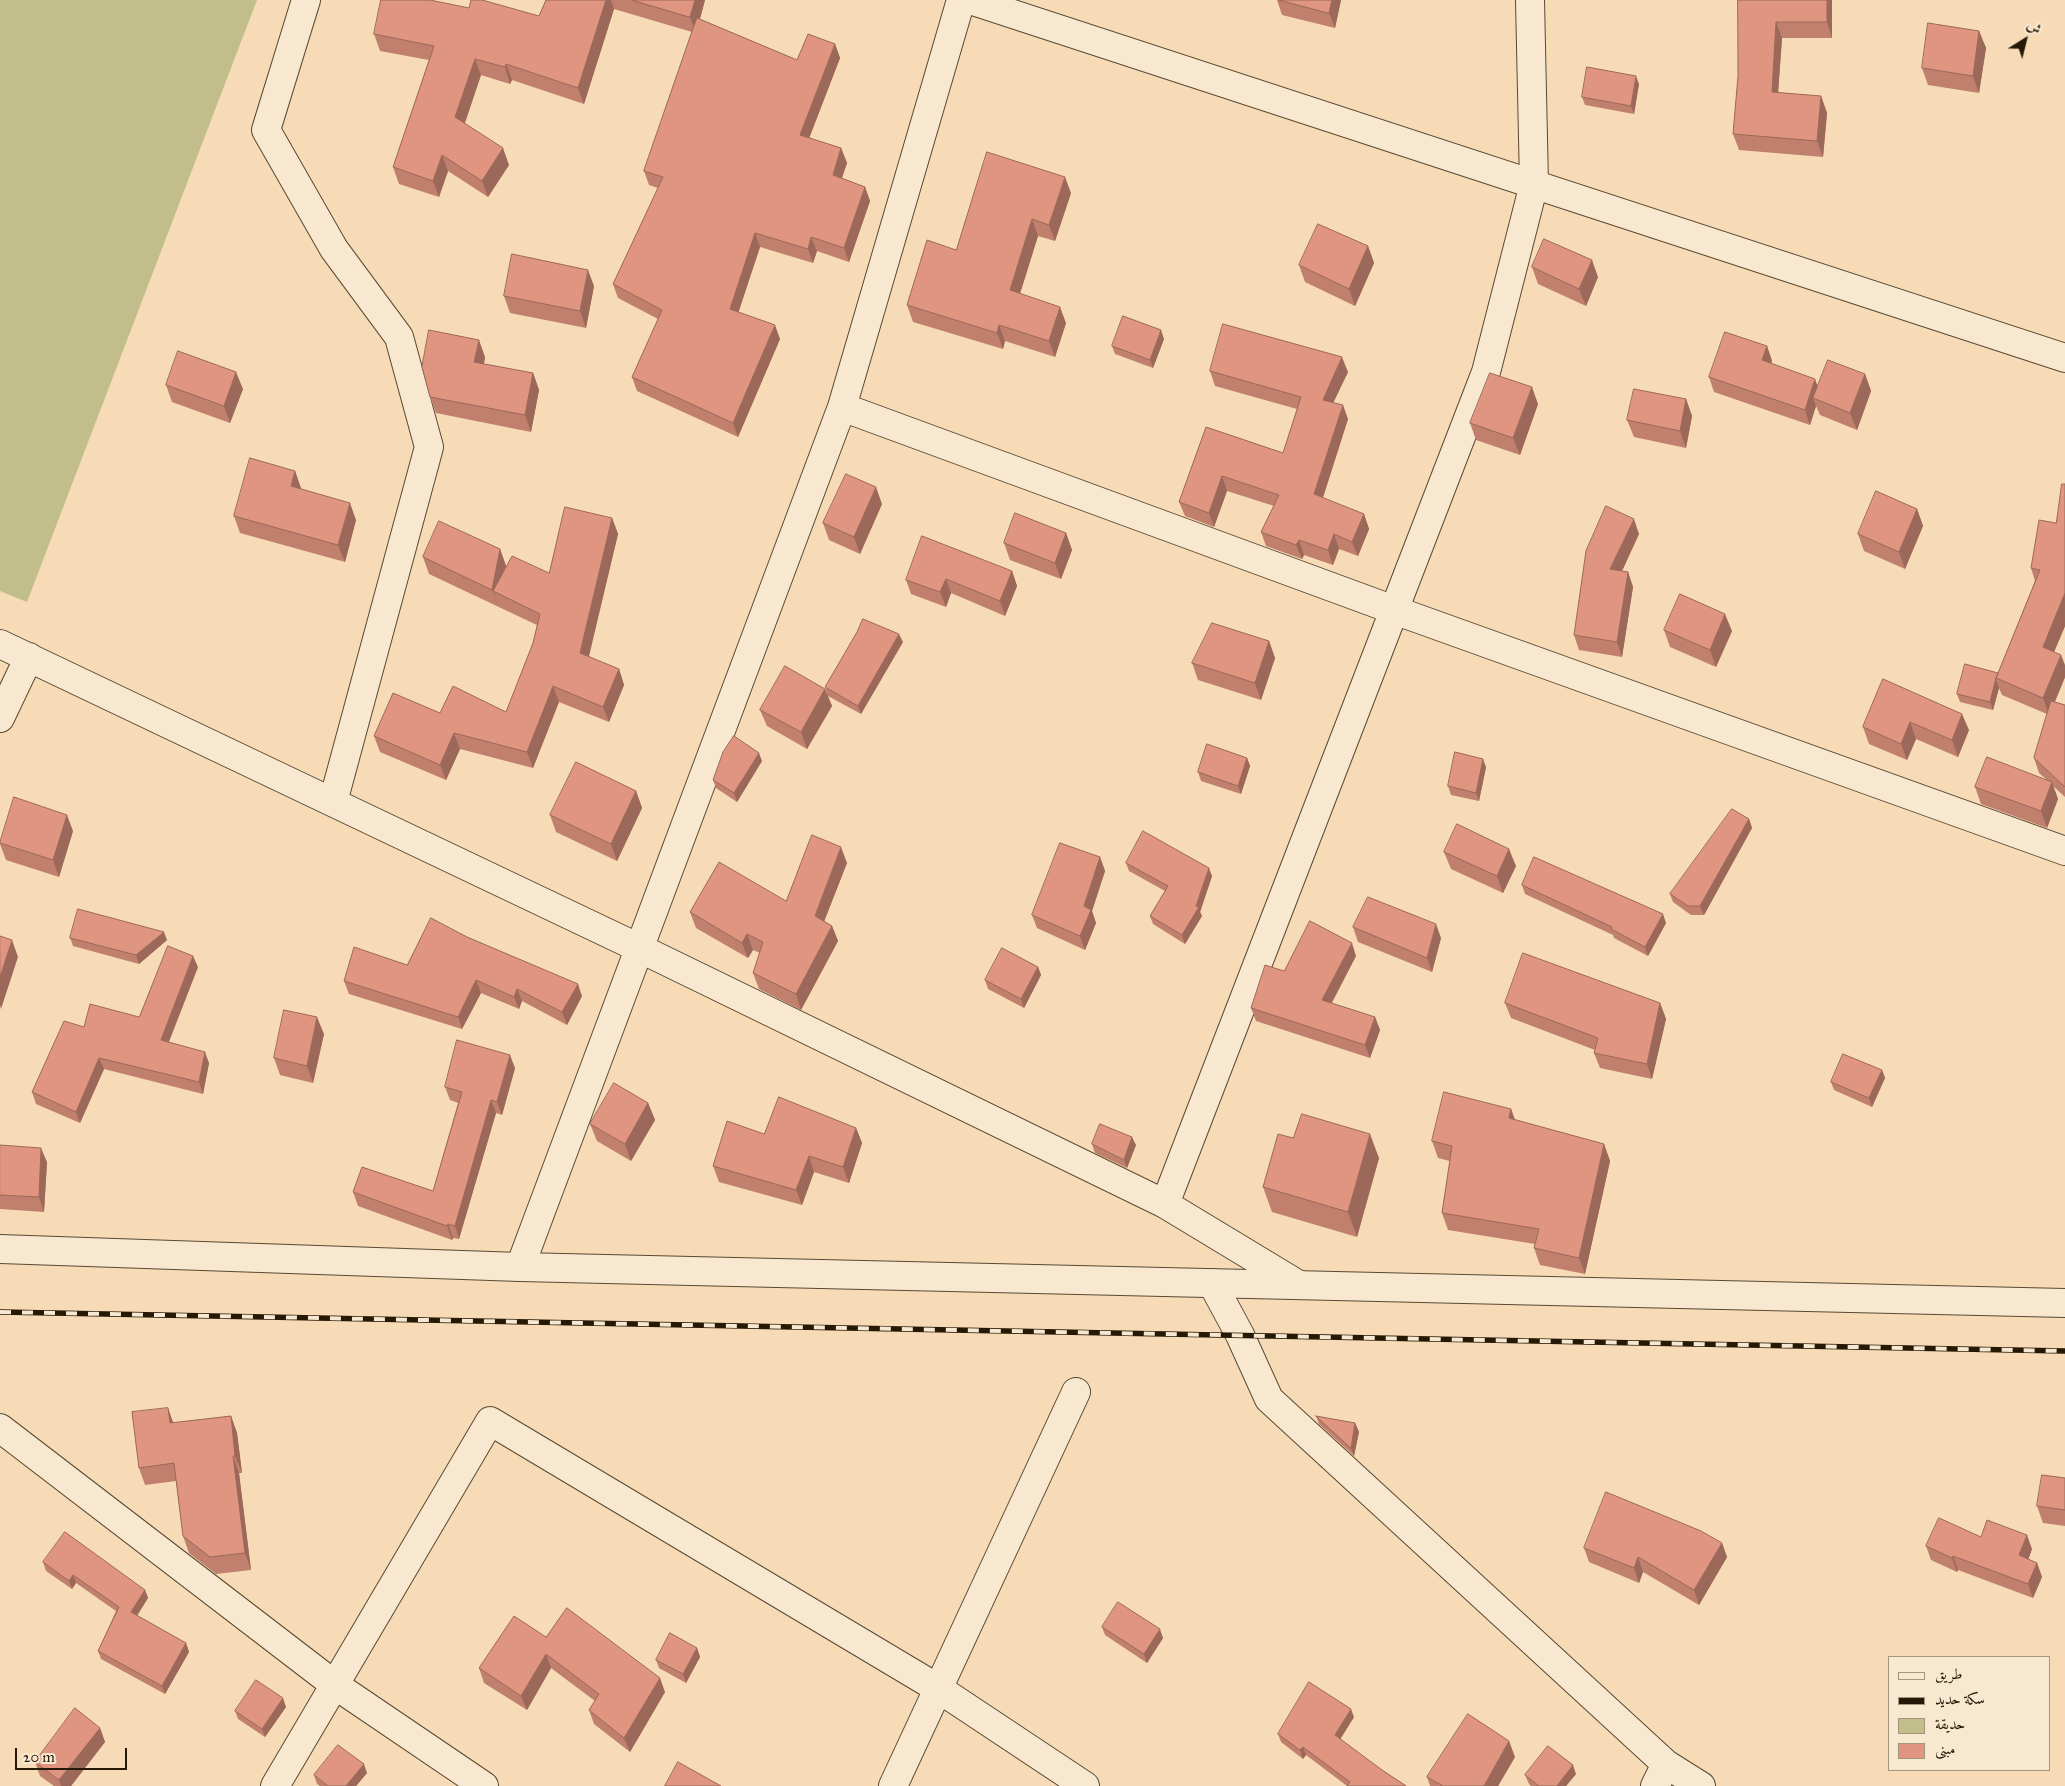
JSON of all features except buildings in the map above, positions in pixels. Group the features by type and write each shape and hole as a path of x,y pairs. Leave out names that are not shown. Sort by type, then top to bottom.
{"street":[{"path":"306,0 266,130 334,249 399,337 429,447 333,802"},
{"path":"520,1267 842,407 961,0"},
{"path":"970,0 2065,358"},
{"path":"1165,1204 1486,372 1534,184 1530,0"},
{"path":"842,407 1394,610 2065,851"},
{"path":"0,644 639,948 1165,1204 1298,1285"},
{"path":"0,718 29,657"},
{"path":"0,1248 520,1267 2065,1303"},
{"path":"1212,1283 1240,1335 1269,1399 1660,1775 1701,1786"},
{"path":"893,1786 940,1689 1076,1392"},
{"path":"275,1786 490,1421 940,1689 1085,1786"},
{"path":"0,1428 335,1685 484,1786"}],"green space":[{"path":"0,0 257,0 27,602 0,591"}],"railway":[{"path":"0,1312 2065,1351"}]}
